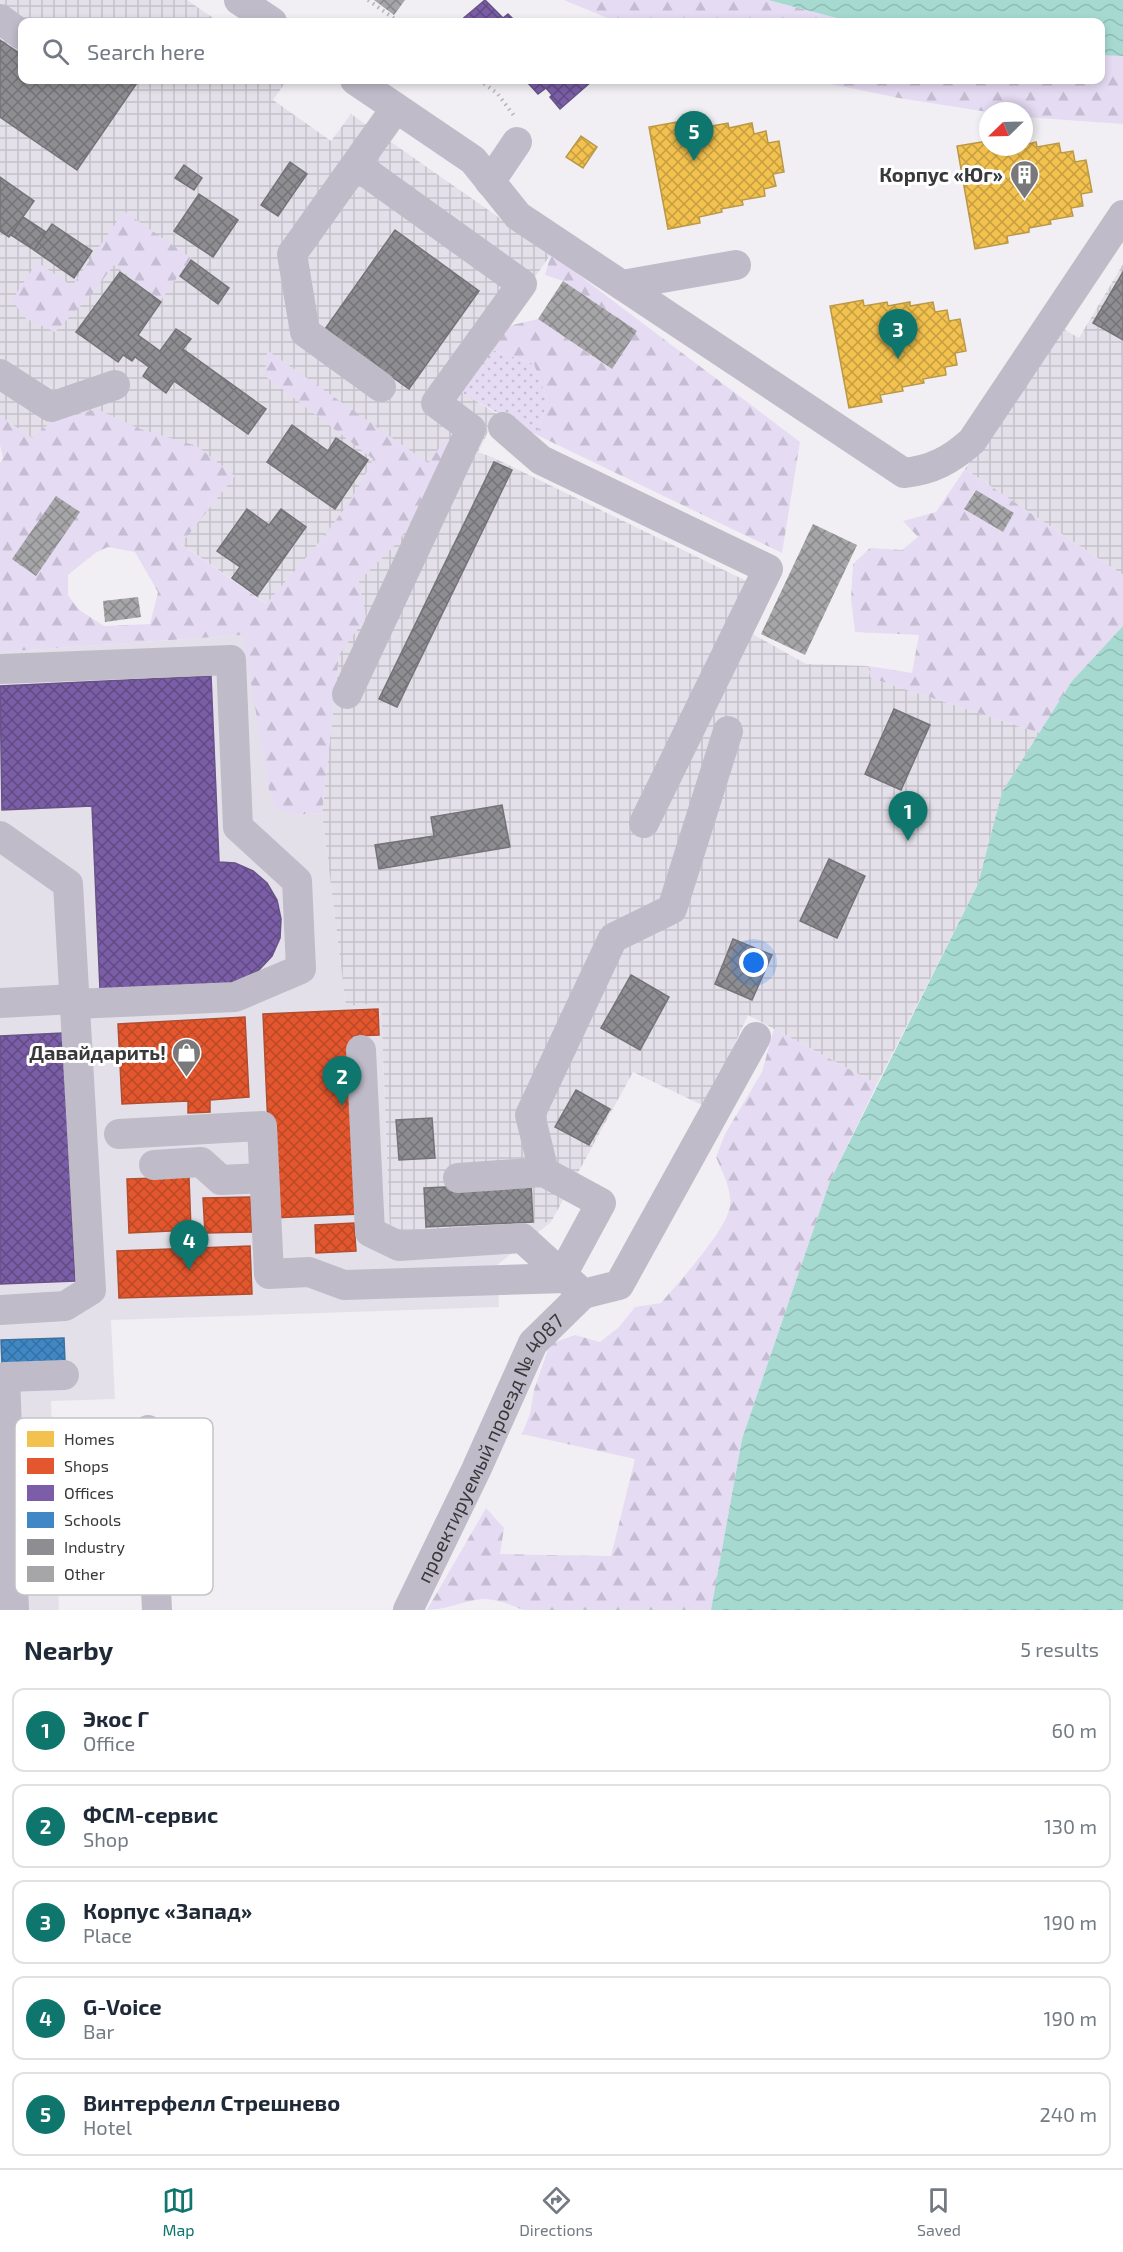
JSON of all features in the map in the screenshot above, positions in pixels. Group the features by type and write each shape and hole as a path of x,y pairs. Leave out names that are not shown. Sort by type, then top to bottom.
{"street":[{"path":"239,0 266,18"},
{"path":"0,19 18,31"},
{"path":"361,84 481,171 518,216 622,285 896,480 936,467 955,456 972,441 1123,215"},
{"path":"381,387 304,332 292,254 396,108"},
{"path":"481,171 517,142"},
{"path":"347,694 471,429 436,404 522,284 356,165"},
{"path":"622,285 736,265"},
{"path":"0,374 51,407 115,386"},
{"path":"503,428 542,460 768,569 644,823"},
{"path":"0,669 231,660 238,827 297,881 301,969 235,997 0,1003"},
{"path":"544,1172 530,1115 612,938 672,909 728,731"},
{"path":"0,836 68,884 91,1290 65,1306 0,1310"},
{"path":"119,1134 262,1126 269,1274 309,1272 344,1285 570,1282 619,1285 756,1037"},
{"path":"361,1050 370,1232 399,1246 522,1238 570,1282"},
{"path":"154,1164 201,1162 221,1180 264,1178"},
{"path":"458,1178 544,1172 601,1203 570,1282"},
{"name":"проектируемый проезд № 4087","path":"408,1610 476,1470 533,1343 570,1282"},
{"path":"14,1610 2,1374 64,1375"},
{"path":"156,1595 157,1610"}],"path":[{"path":"368,0 393,18"},
{"path":"484,84 497,93 523,128 517,142"}],"shaded area":[{"path":"0,0 187,0 213,18 18,18 18,84 284,84 273,100 331,141 351,114 551,254 457,389 497,414 478,452 769,592 749,632 806,664 868,666 871,678 1040,733 1002,792 978,884 877,1084 748,1015 706,1107 633,1072 551,1222 390,1233 381,1003 346,1006 322,813 339,655 0,416"},
{"path":"1123,264 1123,575 965,469 1060,327 1079,338"},
{"path":"244,635 269,790 292,815 322,813 346,1005 381,1003 390,1232 551,1222 497,1265 499,1307 111,1320 115,1399 51,1401 52,1418 15,1418 15,1595 58,1595 59,1610 0,1610 0,652"}],"green space":[{"path":"564,0 768,0 837,18 607,18"},
{"path":"1105,55 1123,56 1123,124 1033,118 1033,102 979,102 979,111 831,84 1105,84"},
{"path":"124,211 191,258 161,300 114,265 91,295 55,332 25,318 12,300 37,262 72,286"},
{"path":"551,254 800,442 782,553 537,435 548,401 534,364 486,348 500,328 538,319 611,369 637,331 563,281 545,275"},
{"path":"486,348 534,364 548,401 537,435 457,390"},
{"path":"267,350 428,463 445,440 448,459 399,541 359,581 366,617 339,655 322,813 292,815 276,808 269,790 243,635 0,652 0,463 3,458 0,445 0,416 32,438 51,422 97,409 140,429 197,446 235,476 181,544 266,604 338,517 373,459 265,376","holes":["108,547 135,552 158,592 150,624 104,626 78,609 68,595 68,575 95,553"]},
{"path":"965,469 1123,575 1123,626 1072,681 1040,733 871,678 868,666 912,673 919,635 855,632 851,599 853,564 870,548 902,550 918,537 903,521 936,512","holes":["975,490 1014,513 1003,532 964,509"]},
{"path":"774,1029 877,1084 830,1181 742,1439 711,1610 523,1610 503,1602 487,1599 427,1610 486,1508 504,1528 500,1554 611,1556 635,1459 522,1434 530,1414 534,1390 550,1344 575,1335 600,1342 619,1327 635,1307 661,1303 711,1242 727,1216 730,1206 730,1194 716,1157 725,1134 762,1072"}],"water":[{"path":"768,0 1123,0 1123,56 1105,55 1105,18 837,18"},
{"path":"1123,626 1123,1610 711,1610 742,1439 830,1181 978,884 1002,792 1072,681"}],"building: Homes":[{"path":"682,121 683,127 706,123 706,127 728,123 729,128 752,123 754,134 766,131 768,143 779,141 784,172 773,174 776,186 764,189 765,196 742,200 743,205 721,209 722,212 699,217 700,223 668,229 649,127"},
{"path":"581,136 597,147 583,168 566,157"},
{"name":"Корпус «Юг»","path":"979,142 979,156 1033,156 1033,143 1036,142 1037,147 1059,143 1061,153 1073,151 1075,162 1086,160 1092,192 1081,194 1083,206 1071,208 1073,216 1050,220 1051,224 1029,228 1029,232 1007,236 1008,243 975,249 957,146"},
{"path":"863,300 864,306 887,302 888,306 910,302 910,306 933,302 935,312 947,310 949,321 960,319 966,351 955,353 957,365 945,367 946,375 923,379 924,383 902,387 903,391 880,395 882,402 849,408 830,306"}],"building: Shops":[{"path":"378,1009 379,1035 352,1036 360,1214 272,1218 263,1014"},
{"path":"245,1017 249,1097 210,1100 210,1112 188,1113 188,1101 122,1104 118,1024"},
{"path":"189,1177 191,1230 129,1233 127,1179"},
{"path":"250,1197 252,1232 205,1233 203,1198"},
{"path":"354,1223 356,1251 316,1253 315,1225"},
{"path":"250,1246 252,1294 119,1298 117,1251"}],"building: Offices":[{"path":"485,0 503,18 464,18"},
{"path":"529,84 589,84 560,109 546,88 538,94"},
{"path":"211,676 219,862 235,863 253,871 267,883 277,900 281,919 280,938 272,956 259,970 243,980 224,984 100,990 92,806 2,810 0,686"},
{"path":"63,1033 75,1281 0,1284 0,1036"}],"building: Schools":[{"path":"64,1338 65,1362 2,1364 1,1340"}],"building: Industry":[{"path":"0,40 18,52 18,84 136,84 77,170 0,117"},
{"path":"290,162 307,174 278,216 261,205"},
{"path":"184,165 202,178 194,190 175,178"},
{"path":"0,177 34,201 9,237 0,231"},
{"path":"199,194 238,220 213,257 174,231"},
{"path":"23,217 46,232 34,250 11,235"},
{"path":"52,224 92,251 74,278 34,250"},
{"path":"395,230 479,291 409,389 325,329"},
{"path":"191,260 229,288 218,304 180,276"},
{"path":"120,272 161,302 138,335 160,351 176,329 191,339 183,349 266,409 248,434 174,381 166,393 143,376 149,367 135,357 132,361 123,355 118,362 76,332"},
{"path":"1123,272 1123,340 1093,323"},
{"path":"292,425 328,451 336,438 368,460 335,509 267,462"},
{"path":"494,462 512,470 397,707 379,699"},
{"path":"247,509 269,525 281,509 306,527 257,596 232,578 240,567 217,551"},
{"path":"894,709 930,725 901,790 865,774"},
{"path":"502,805 510,847 379,869 375,845 434,836 431,817"},
{"path":"829,859 865,876 837,938 800,921"},
{"path":"733,939 772,955 752,1000 715,984"},
{"path":"631,975 669,997 640,1050 601,1028"},
{"path":"576,1090 610,1109 589,1145 555,1127"},
{"path":"432,1118 435,1158 399,1160 396,1120"},
{"path":"531,1183 533,1222 426,1227 424,1188"}],"building: Other":[{"path":"374,0 405,0 394,15"},
{"path":"563,281 637,331 612,369 538,319"},
{"path":"976,490 1014,513 1003,532 964,509"},
{"path":"56,496 80,512 36,576 12,559"},
{"path":"813,524 857,545 805,655 761,634"},
{"path":"138,597 141,617 105,622 103,601"}],"place":[{"name":"Винтерфелл Стрешнево","path":"694,161"},
{"name":"Корпус «Юг»","path":"1024,200"},
{"name":"Корпус «Запад»","path":"898,359"},
{"name":"Экос Г","path":"908,841"},
{"name":"Давайдарить!","path":"187,1078"},
{"name":"ФСМ-сервис","path":"342,1106"},
{"name":"G-Voice","path":"189,1270"}]}
